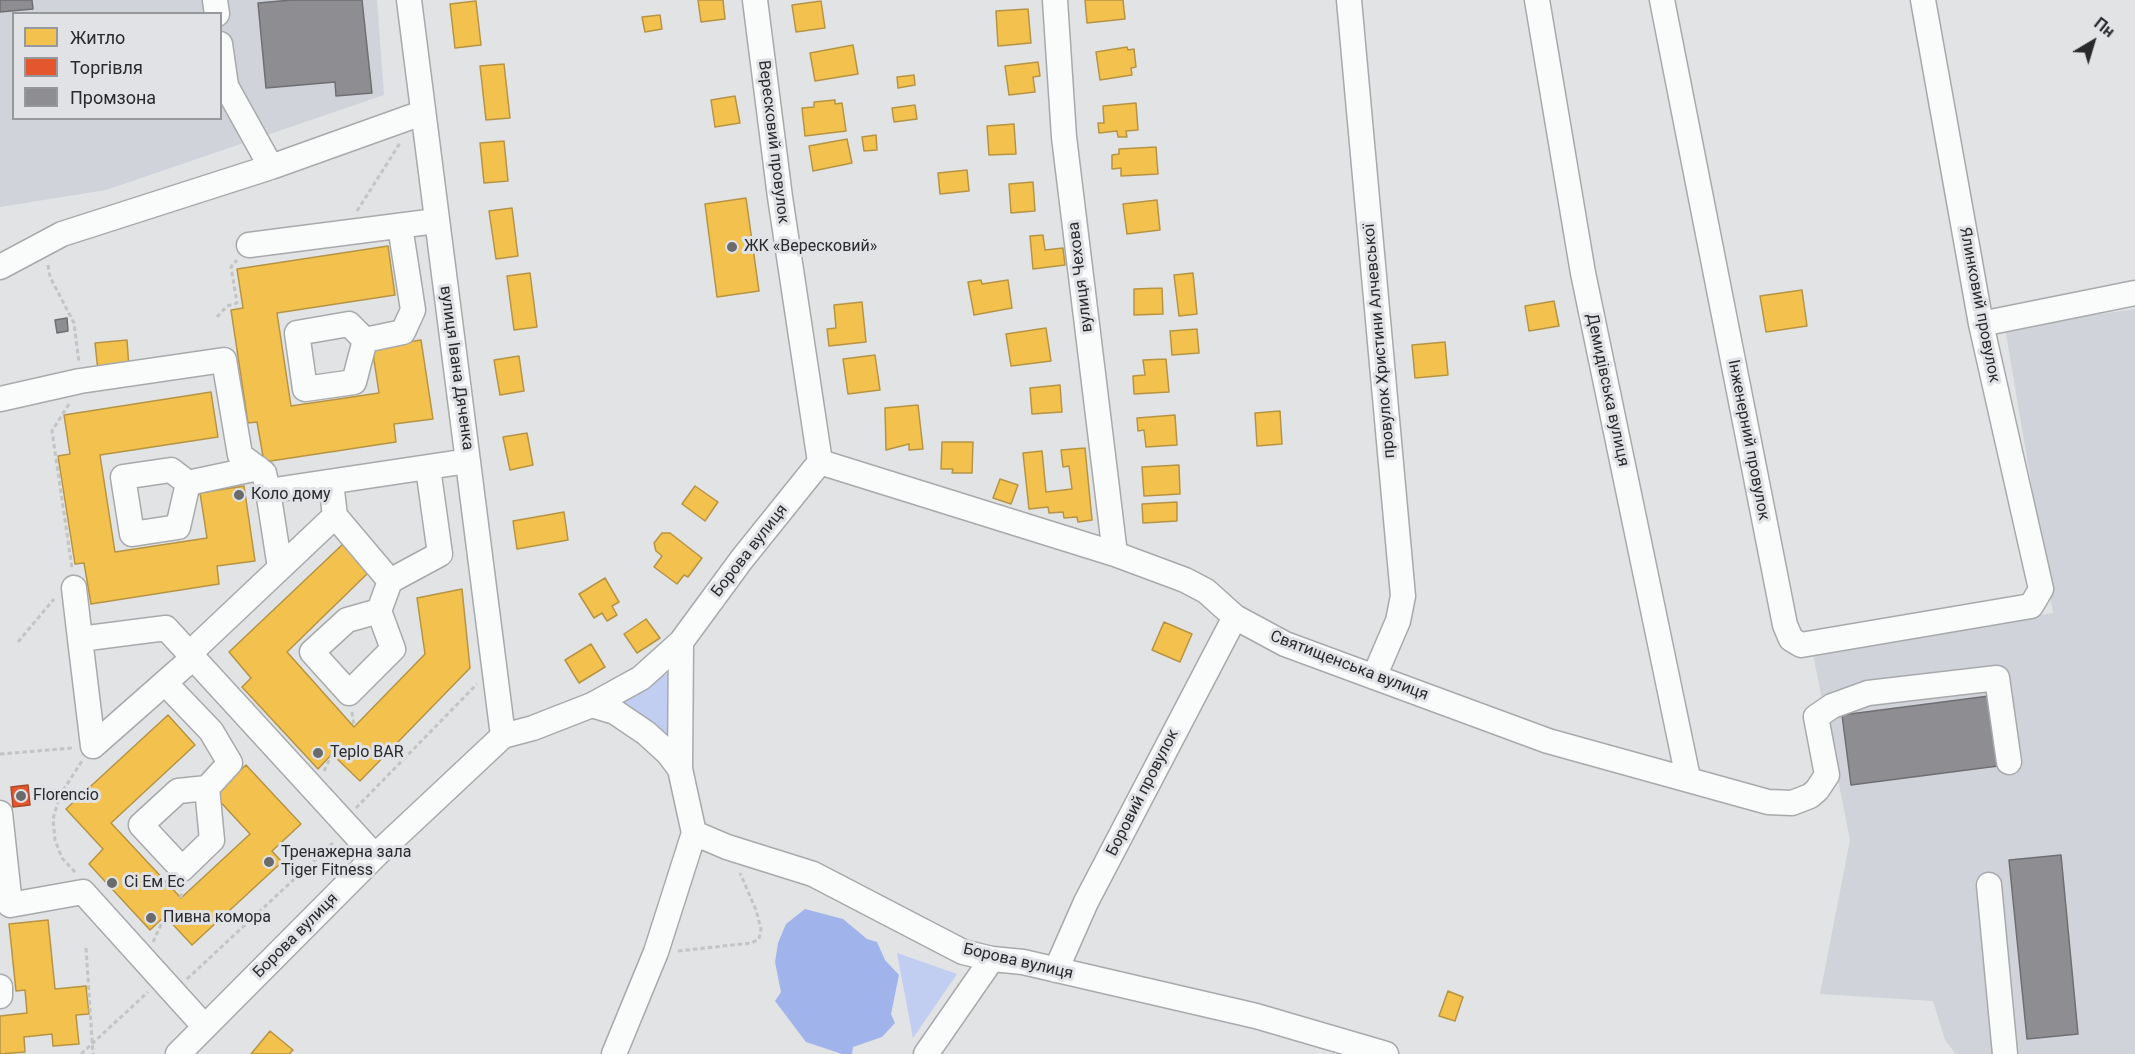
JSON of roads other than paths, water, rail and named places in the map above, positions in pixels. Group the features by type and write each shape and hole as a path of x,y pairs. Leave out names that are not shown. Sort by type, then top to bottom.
{"street":[{"name":"вулиця Івана Дяченка","path":"409,0 503,736"},
{"name":"Вересковий провулок","path":"755,0 780,197 820,462"},
{"name":"вулиця Чехова","path":"1055,0 1064,137 1115,554"},
{"name":"провулок Христини Алчевської","path":"1349,0 1403,596 1398,621 1374,676"},
{"name":"Демидівська вулиця","path":"1537,0 1583,273 1688,778"},
{"name":"Інженерний провулок","path":"1662,0 1785,625 1791,639 1801,645 2031,606"},
{"name":"Ялинковий провулок","path":"1923,0 1981,324 2041,589 2031,606"},
{"path":"222,58 226,86 270,167"},
{"path":"0,267 62,234 270,167 422,113"},
{"path":"249,245 436,221"},
{"path":"365,340 403,332 413,310 400,226"},
{"path":"1981,324 2135,293"},
{"path":"0,399 85,381 224,360 240,455 264,473 280,568"},
{"path":"268,490 468,461"},
{"name":"Святищенська вулиця","path":"820,462 1115,554 1185,579 1206,591 1235,617 1284,644 1548,741 1768,802 1792,803 1810,796 1827,775 1816,717 1832,706 1868,693 1997,678 2009,762"},
{"name":"Борова вулиця","path":"178,1054 375,856 503,736 533,728 592,705 641,678 681,642 742,559 820,462"},
{"path":"188,483 258,468"},
{"path":"380,611 390,581 440,554 429,468"},
{"path":"331,482 335,516 390,581"},
{"path":"67,590 80,639 93,746 165,683 335,516"},
{"name":"Боровий провулок","path":"1056,970 1086,902 1235,617"},
{"path":"80,639 166,628 375,856"},
{"path":"614,1054 656,952 694,833 680,769 681,642"},
{"path":"165,683 211,730 230,763 207,788"},
{"path":"592,705 615,712 646,733 668,753 680,769"},
{"path":"0,813 5,912 82,892 205,1027"},
{"name":"Борова вулиця","path":"694,833 727,847 813,874 963,952 992,959 1023,962 1256,1016 1353,1049 1386,1054"},
{"path":"1989,885 2005,1054"},
{"path":"926,1054 992,959"},
{"path":"0,987 0,996"}],"place":[{"name":"ЖК «Вересковий»","path":"732,247"},
{"name":"Коло дому","path":"239,495"},
{"name":"Teplo BAR","path":"318,753"},
{"name":"Florencio","path":"21,796"},
{"name":"Тренажерна зала Tiger Fitness","path":"269,862"},
{"name":"Сі Ем Ес","path":"112,883"},
{"name":"Пивна комора","path":"151,918"}]}
